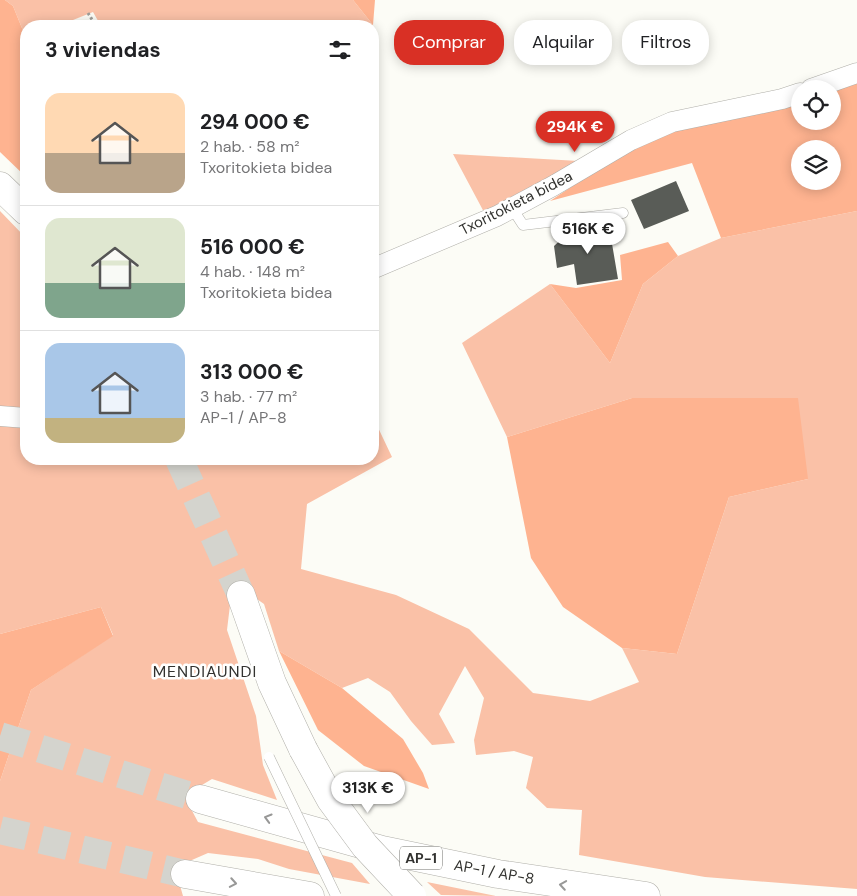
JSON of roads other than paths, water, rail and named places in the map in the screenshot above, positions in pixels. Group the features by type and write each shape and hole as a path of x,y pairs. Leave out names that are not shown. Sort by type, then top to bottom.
{"main road":[{"path":"0,186 20,205"},
{"path":"241,595 272,683 303,749 331,800 360,838 412,896"},
{"name":"AP-1 / AP-8","path":"200,800 382,850 498,874 646,896"},
{"path":"185,874 310,896"}],"street":[{"path":"835,80 857,72"},
{"name":"Txoritokieta bidea","path":"379,266 512,208 554,186 630,140 672,122 791,96"},
{"path":"0,416 20,418"}],"lane":[{"path":"512,208 523,225 623,213"},
{"path":"269,757 336,896"}],"tunnel":[{"path":"182,465 241,595"},
{"path":"0,736 200,799"},
{"path":"0,830 185,874"}],"district":[{"name":"MENDIAUNDI","path":"205,671"}]}
